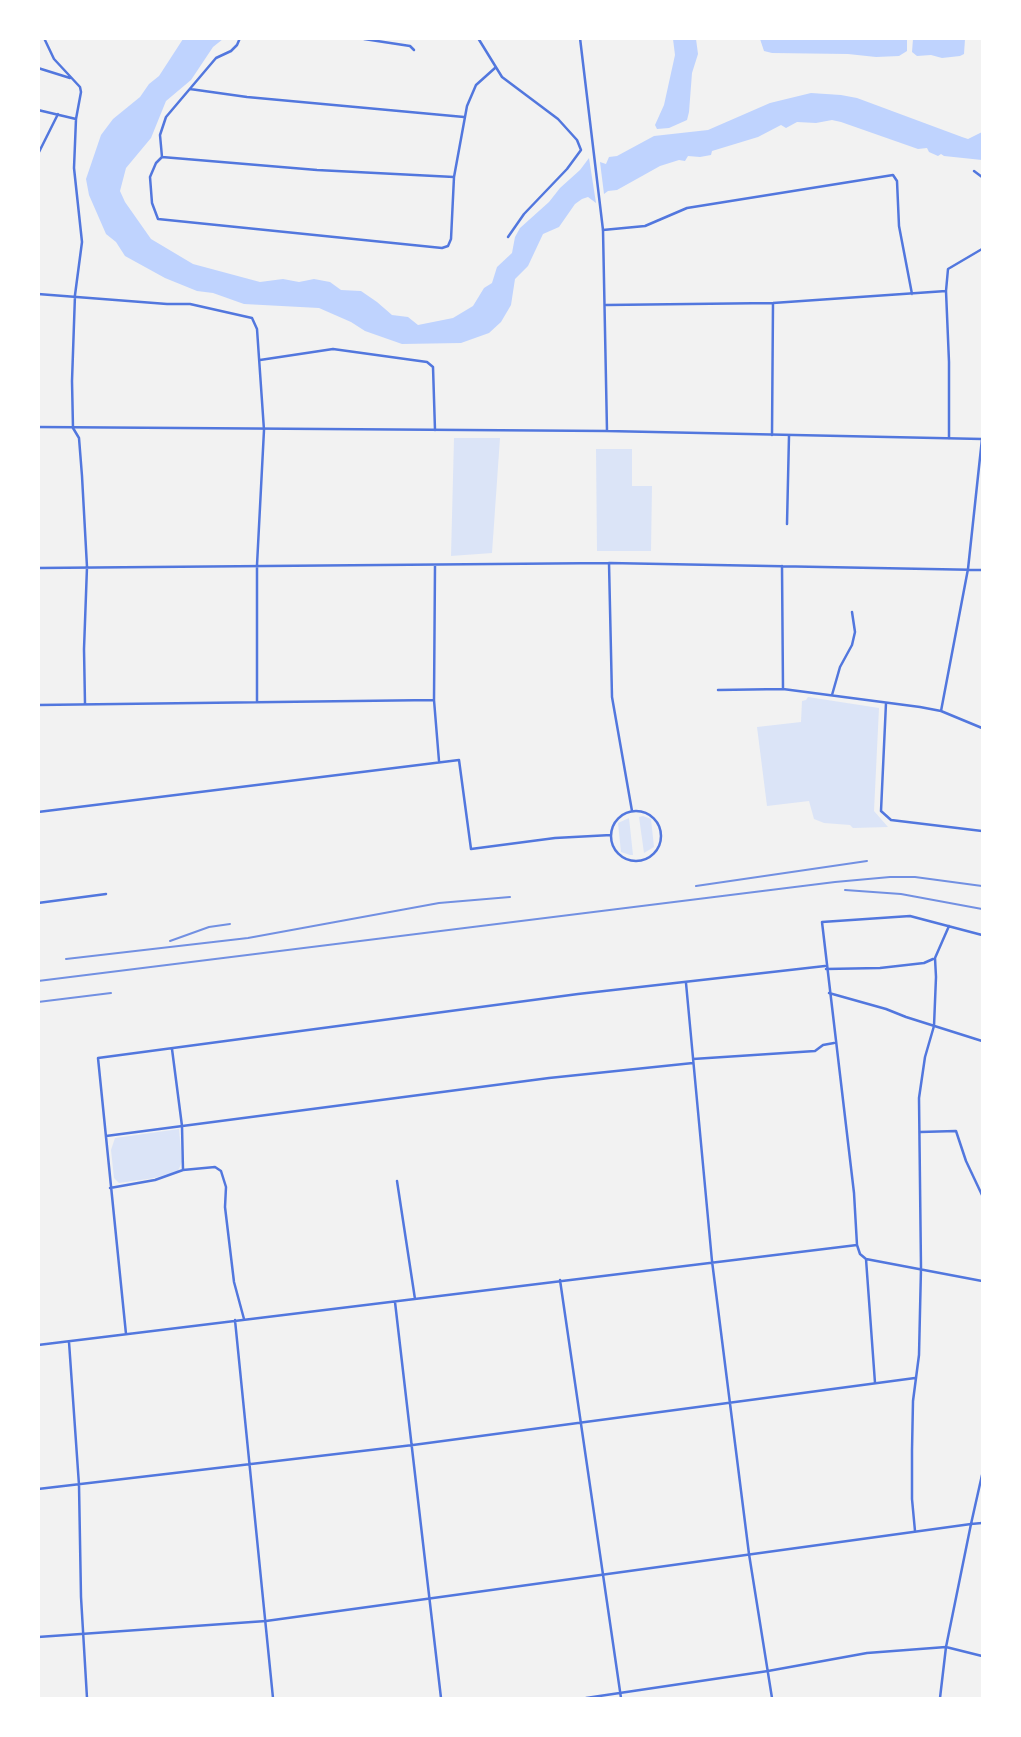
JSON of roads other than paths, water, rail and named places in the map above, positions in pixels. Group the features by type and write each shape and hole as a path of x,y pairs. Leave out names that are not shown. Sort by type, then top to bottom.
{"street":[{"path":"44,38 54,59 80,87 81,92 76,119 74,168 82,242 75,295 72,381 73,428 79,438 87,567 85,704"},
{"path":"162,158 159,143 166,117 216,58 231,51 240,38"},
{"path":"484,38 478,39 495,68 509,83 538,101 558,119 577,141 581,150 567,169 524,214 508,237"},
{"path":"580,38 603,230 607,431"},
{"path":"363,39 410,46 414,50"},
{"path":"38,68 70,78"},
{"path":"454,177 162,158 156,163 150,177 152,203 158,219 442,248 448,246 451,239 454,177 464,117 476,85 495,68"},
{"path":"190,89 233,96 464,117"},
{"path":"38,110 76,119"},
{"path":"38,154 58,114"},
{"path":"974,171 982,177"},
{"path":"603,230 652,224 687,208 893,175 897,181 899,226 912,294"},
{"path":"949,438 946,291 948,269 982,249"},
{"path":"606,305 773,303 946,291"},
{"path":"38,294 190,304 252,318 257,329 264,430 257,565 257,701"},
{"path":"772,435 773,303"},
{"path":"260,360 333,349 427,362 433,367 435,430"},
{"path":"38,427 607,431 982,439 968,569 941,711"},
{"path":"788,523 789,435"},
{"path":"38,568 609,563 982,570"},
{"path":"609,563 612,697 632,811"},
{"path":"435,565 434,700 439,761"},
{"path":"782,566 783,689"},
{"path":"832,696 840,667 852,645 855,632 852,612"},
{"path":"718,690 783,689 886,703 941,711 982,728"},
{"path":"38,705 434,700"},
{"path":"886,703 881,811 891,820 982,831"},
{"path":"38,812 459,760 471,849 555,838 611,835"},
{"path":"632,811 644,812 658,823 662,834 656,851 647,859 630,861 616,851 611,835 613,825 619,817 632,811"},
{"path":"38,903 106,894"},
{"path":"982,935 904,916 822,922 860,1254 866,1259 982,1281"},
{"path":"915,1531 912,1484 921,1268 920,1084 934,1026 935,958 949,926"},
{"path":"126,1334 98,1058 686,982 826,967 880,968 924,963 935,958"},
{"path":"686,982 712,1261 729,1402 772,1699"},
{"path":"830,993 982,1041"},
{"path":"106,1136 693,1061 814,1051 823,1045 836,1043"},
{"path":"172,1049 182,1126 183,1170"},
{"path":"919,1132 956,1131 982,1195"},
{"path":"110,1188 155,1180 183,1170 215,1167 221,1171 225,1179 234,1282 244,1319"},
{"path":"397,1181 415,1299"},
{"path":"38,1345 857,1245"},
{"path":"866,1259 875,1383"},
{"path":"560,1280 621,1699"},
{"path":"395,1302 441,1699"},
{"path":"235,1321 273,1699"},
{"path":"69,1342 79,1485 81,1597 87,1699"},
{"path":"38,1489 413,1445 915,1378"},
{"path":"940,1699 946,1647 982,1475"},
{"path":"38,1637 266,1621 982,1523"},
{"path":"586,1699 867,1653 946,1647 982,1655"}],"water":[{"path":"760,38 907,39 907,51 899,56 876,57 772,53 764,51"},
{"path":"183,39 223,39 213,47 191,80 166,101 151,138 126,168 120,191 151,239 193,264 260,282 283,279 299,282 314,279 330,282 341,290 361,291 392,315 408,317 418,325 453,318 473,306 484,288 492,283 497,267 512,253 520,228 549,202 589,158 596,203 588,197 582,199 575,204 559,227 543,234 528,266 515,279 511,305 501,322 489,333 461,343 402,344 365,331 319,308 244,304 213,293 197,291 165,278 125,256 116,242 106,234 89,195 86,179 101,135 113,119 140,97 159,76"},
{"path":"673,39 696,39 698,54 692,73 689,112 687,120 669,128 657,129 655,125 664,105 675,55"},
{"path":"913,39 965,39 964,54 942,58 931,55 917,56 912,52"},
{"path":"811,93 857,98 968,139 982,132 982,160 941,154 938,156 927,148 918,149 832,120 797,122 786,128 781,125 758,137 712,151 711,155 688,156 685,161 679,160 660,166 617,190 604,194 600,162 606,164 609,157 617,156 654,136 708,130 770,103"}],"railway":[{"path":"696,886 867,861"},
{"path":"38,981 835,882 915,877 982,886"},
{"path":"845,890 901,894 982,909"},
{"path":"66,959 248,938 439,903 510,897"},
{"path":"170,941 209,927 230,924"},
{"path":"38,1002 111,993"}]}
